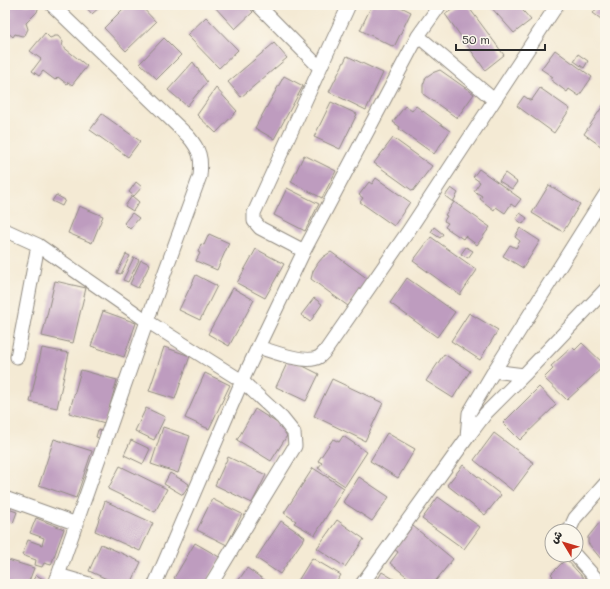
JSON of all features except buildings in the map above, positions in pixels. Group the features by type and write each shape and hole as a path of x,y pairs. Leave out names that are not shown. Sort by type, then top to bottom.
{"street":[{"path":"52,5 188,136 195,144 200,154 202,164 200,176 147,321 57,579 89,584"},
{"path":"258,5 320,68"},
{"path":"304,251 260,228 254,221 254,213 349,5"},
{"path":"155,584 242,381 304,251 418,36 438,5"},
{"path":"258,348 291,357 311,359 319,357 326,350 407,233 557,5"},
{"path":"418,36 494,100"},
{"path":"467,438 469,413 605,195"},
{"path":"5,230 38,245 147,321 242,381 282,418 294,433 294,446 211,584"},
{"path":"17,357 38,245"},
{"path":"362,584 486,413 605,290"},
{"path":"494,371 524,375"},
{"path":"573,523 575,518 605,484"},
{"path":"5,498 77,524"},
{"path":"582,563 601,584"}]}
